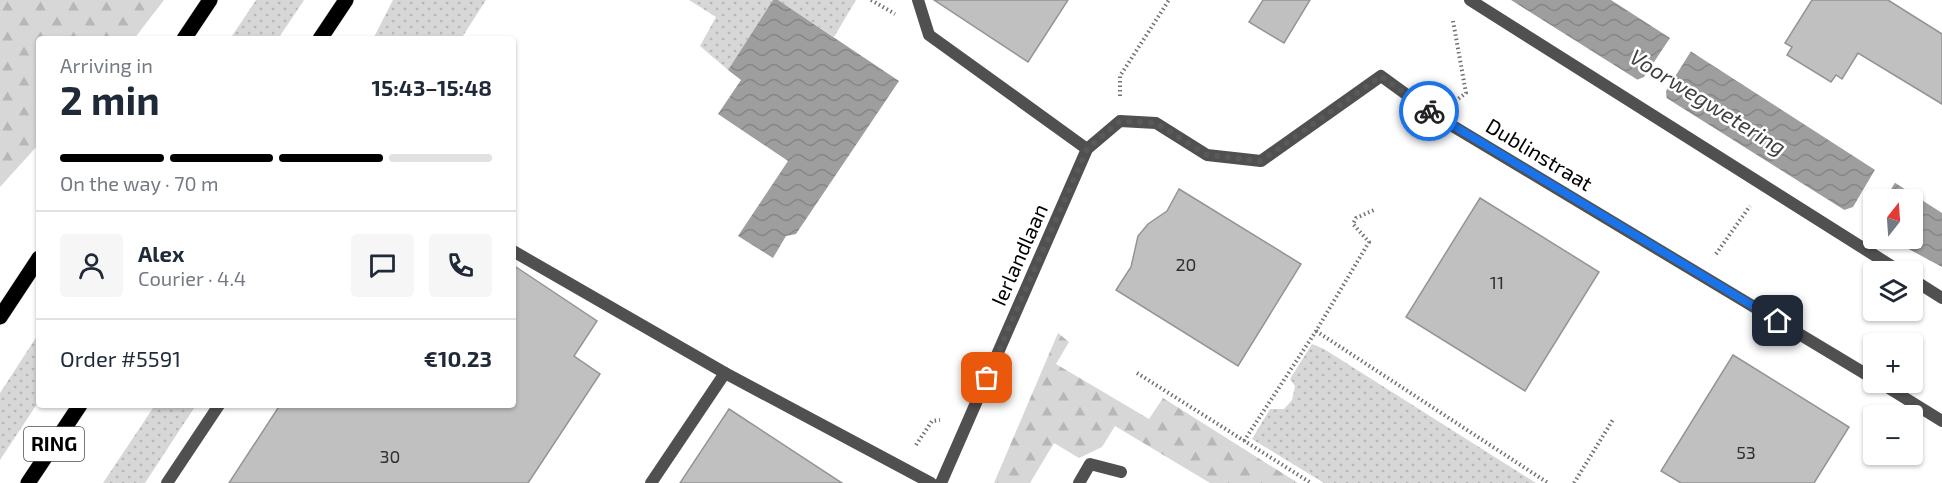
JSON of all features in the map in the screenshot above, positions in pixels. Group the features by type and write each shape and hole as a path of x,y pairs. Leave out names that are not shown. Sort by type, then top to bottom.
{"main road":[{"path":"186,36 210,0"},
{"path":"322,36 346,0"},
{"path":"0,317 36,263"},
{"name":"RING","path":"28,483 78,408"}],"street":[{"path":"918,0 929,35 1087,149"},
{"path":"1470,0 1884,261"},
{"name":"Dublinstraat","path":"1120,121 1156,123 1207,155 1261,161 1381,76 1436,116 1863,372"},
{"name":"Ierlandlaan","path":"941,483 1087,149 1120,121"},
{"path":"516,253 725,373 931,483"},
{"path":"1923,286 1942,298"},
{"path":"651,483 725,373"},
{"path":"1897,393 1942,421"},
{"path":"167,483 217,408"},
{"path":"1079,483 1090,464 1121,472"}],"path":[{"path":"1120,121 1120,76 1169,0"},
{"path":"1451,12 1466,93"},
{"path":"1701,275 1764,185"},
{"path":"1244,441 1316,331 1369,242 1353,224 1356,218 1374,210"},
{"path":"1316,331 1548,483"},
{"path":"1137,373 1311,483"},
{"path":"902,468 932,421 971,416"},
{"path":"1574,483 1614,418"}],"green space":[{"path":"0,0 164,0 136,36 36,36 36,147 0,187"},
{"path":"256,0 304,0 280,36 232,36"},
{"path":"393,0 486,0 463,36 375,36"},
{"path":"689,0 773,0 728,70 700,46 716,17"},
{"path":"778,0 856,0 834,37"},
{"path":"1058,333 1069,342 1056,364 1149,419 1163,398 1298,483 1210,483 1115,426 1102,447 1079,458 1054,443 1030,483 994,483"},
{"path":"36,338 36,406 0,460 0,393"},
{"path":"1312,344 1324,349 1536,483 1324,483 1252,439 1270,409 1284,409 1292,400 1295,386 1290,379"},
{"path":"153,408 194,408 145,483 103,483"}],"water":[{"path":"773,0 778,0 899,81 796,234 786,236 773,258 738,236 788,161 718,114 741,80 728,70"},
{"name":"Voorwegwetering","path":"1511,0 1611,0 1905,189 1863,189 1863,222"},
{"path":"1923,201 1942,213 1942,267 1909,249 1923,249"}],"pier":[{"path":"1672,35 1693,48 1666,91 1667,102 1634,81 1644,77"},
{"path":"1876,168 1896,181 1891,189 1864,189"},
{"path":"1863,190 1863,225 1841,211 1853,207"}],"building":[{"path":"934,0 1068,0 1028,62"},
{"path":"1263,0 1310,0 1284,43 1249,22"},
{"path":"1812,0 1888,0 1942,34 1942,104 1858,53 1842,79 1836,75 1831,82 1787,55 1792,47 1785,43"},
{"path":"1179,189 1301,264 1238,366 1116,290 1131,267 1138,236 1148,224 1167,211"},
{"path":"1480,198 1599,272 1525,391 1406,317"},
{"path":"516,267 597,321 574,356 600,374 528,483 229,483 278,408 516,408"},
{"path":"1733,355 1849,427 1814,483 1681,483 1661,471"},
{"path":"729,409 842,483 680,483"}],"way so far":[{"path":"987,378 1087,149 1120,121 1156,123 1207,155 1261,161 1381,76 1429,111"}],"route":[{"path":"1429,111 1778,321"}]}
